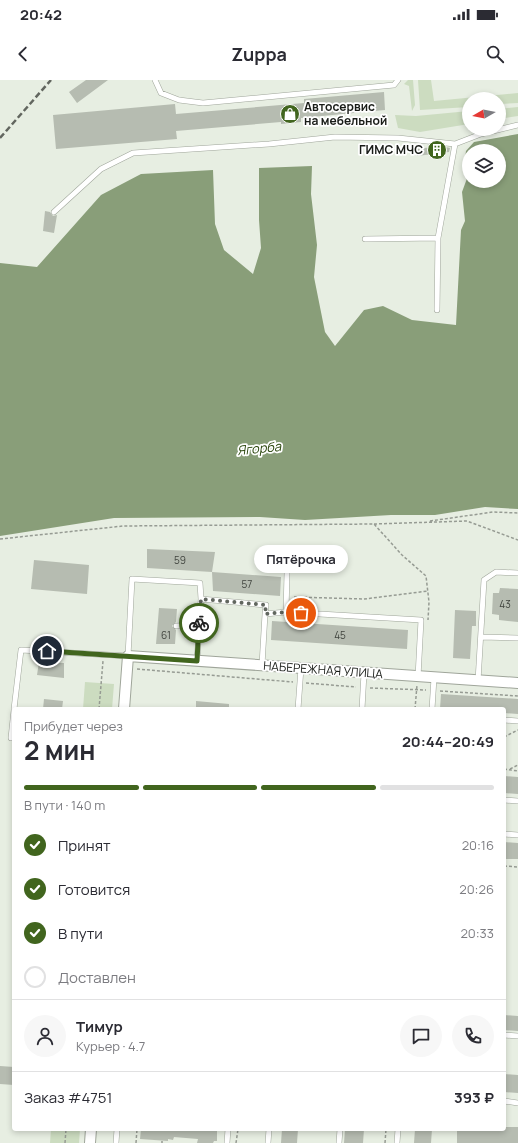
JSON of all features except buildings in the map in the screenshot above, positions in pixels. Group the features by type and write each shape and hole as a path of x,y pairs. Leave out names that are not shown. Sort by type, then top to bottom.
{"street":[{"name":"НАБЕРЕЖНАЯ УЛИЦА","path":"128,656 518,683"},
{"path":"124,707 128,656"},
{"path":"90,1143 91,1131"}],"lane":[{"path":"154,80 161,93 179,100 203,103 394,85 398,80"},
{"path":"54,212 101,168 133,153 269,144 335,137 398,138 455,144 481,134 518,125"},
{"path":"437,310 438,238 455,144"},
{"path":"365,239 438,238"},
{"path":"478,681 482,637 484,580 496,572 518,573"},
{"path":"286,612 287,573"},
{"path":"14,707 21,650 128,656 132,579 200,583 201,599 197,661"},
{"path":"201,599 266,605 262,666"},
{"path":"265,614 286,612 421,620 418,677"},
{"path":"176,626 199,625"},
{"path":"482,637 518,638"},
{"path":"298,707 301,668"},
{"path":"362,707 364,673"},
{"path":"432,707 434,678"},
{"path":"506,720 518,721"},
{"path":"11,738 12,728"},
{"path":"506,800 518,801"},
{"path":"506,834 518,835"},
{"path":"506,1035 518,1036"},
{"path":"506,1101 518,1103"},
{"path":"116,1143 117,1131"},
{"path":"227,1143 228,1131"},
{"path":"268,1143 269,1131"},
{"path":"339,1143 340,1131"},
{"path":"397,1143 398,1131"}],"path":[{"path":"422,522 493,512 518,513"},
{"path":"0,539 123,526 374,524 467,521 518,540"},
{"path":"374,524 402,555 426,576 428,591 428,625"},
{"path":"286,596 364,599 428,591"},
{"path":"99,707 104,655"},
{"path":"135,669 363,687 518,696"},
{"path":"415,707 418,677"},
{"path":"506,736 518,730"},
{"path":"508,770 518,765"},
{"path":"508,770 518,770"},
{"path":"506,866 518,867"},
{"path":"65,1143 66,1131"},
{"path":"136,1143 137,1131"},
{"path":"236,1143 238,1131"},
{"path":"385,1143 386,1131"}],"shaded area":[{"path":"408,80 413,80 415,105 412,111 409,86 404,84"},
{"path":"418,80 431,80 434,101 462,98 462,107 420,110"},
{"path":"518,93 518,103 506,104 506,94"},
{"path":"518,107 518,116 506,118 506,108"},
{"path":"462,112 462,125 420,132 398,128 395,115 416,116"},
{"path":"85,682 114,684 112,707 83,707"},
{"path":"51,1131 80,1131 79,1143 50,1143"}],"water":[{"name":"Ягорба","path":"518,134 518,509 485,507 435,515 391,515 305,520 260,517 114,518 0,536 0,263 37,267 101,195 141,174 213,170 215,224 224,250 253,274 261,248 259,220 259,168 312,166 311,194 317,245 314,277 325,332 335,346 364,310 383,306 412,320 456,325 461,230 465,221 462,192 463,188 506,188 506,144 472,144 474,142"}],"railway":[{"path":"0,138 51,80"}],"way so far":[{"path":"199,623 201,599 266,605 265,614 286,612 301,613"}],"place":[{"name":"Автосервис на мебельной","path":"290,114"},
{"name":"ГИМС МЧС","path":"437,150"},
{"name":"Пятёрочка","path":"301,613"}],"route":[{"path":"47,651 197,661 199,623"}]}
